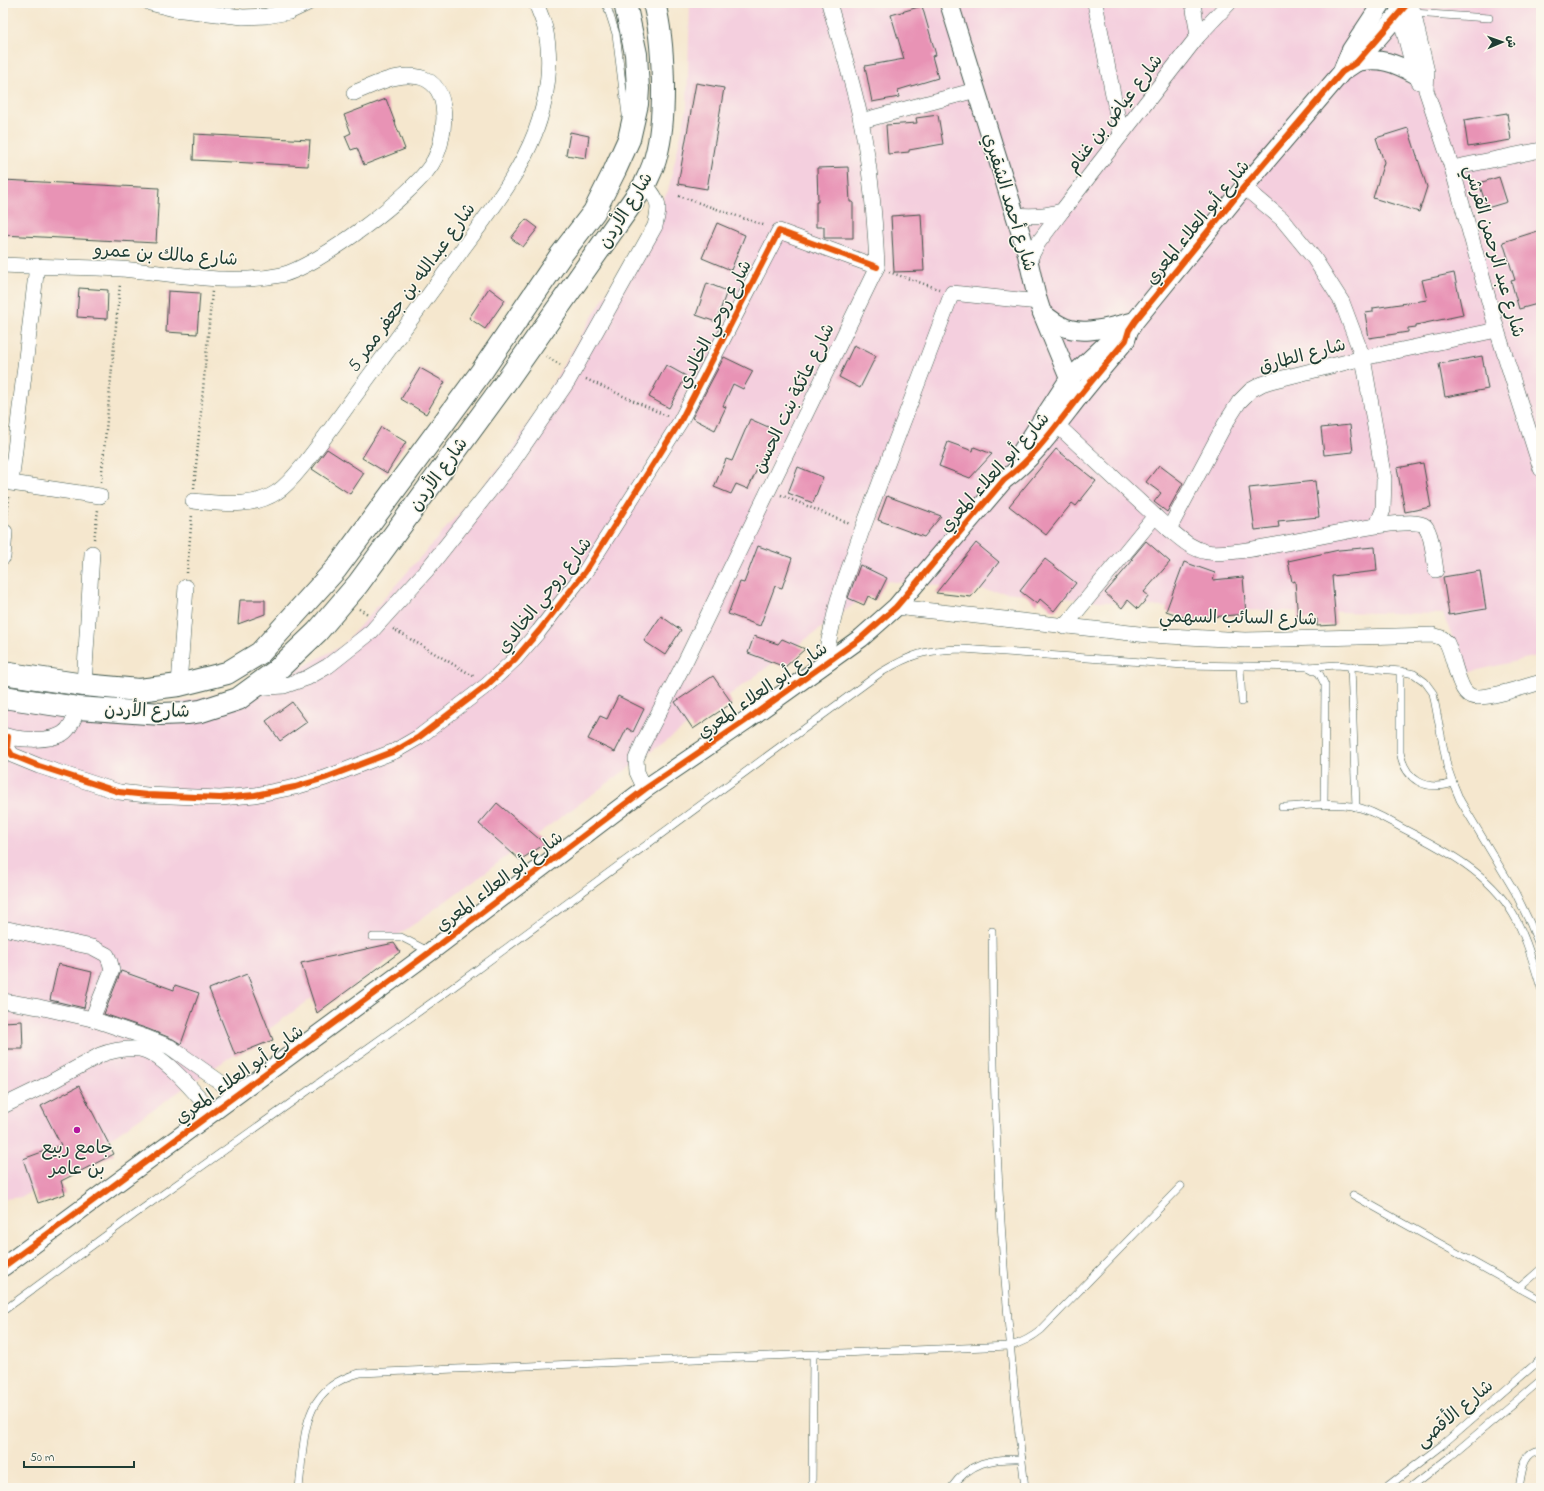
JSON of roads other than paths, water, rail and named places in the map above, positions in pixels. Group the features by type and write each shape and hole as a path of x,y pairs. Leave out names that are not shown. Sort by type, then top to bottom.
{"highway":[{"name":"شارع الأردن","path":"3,673 84,686 139,690 179,685 227,673 260,653 336,569 482,371 561,255 594,212 629,139 637,104 638,89 636,54 625,3"},
{"name":"شارع الأردن","path":"3,697 78,708 161,714 194,712 219,706 238,699 275,672 317,632 358,584 503,386 645,184 657,156 663,112 663,81 654,3"},
{"path":"482,371 503,386"}],"street":[{"path":"150,3 174,9 244,17 267,16 290,12 308,3"},
{"name":"شارع عبدالله بن جعفر ممر 5","path":"193,501 236,504 246,503 264,499 277,492 288,483 325,439 357,392 495,205 518,169 535,133 544,103 549,64 549,49 545,27 536,3"},
{"name":"شارع عاتكة بنت الحسن","path":"645,789 637,772 636,759 643,743 688,658 877,268 872,188 861,121 830,3"},
{"name":"شارع أحمد الشقيري","path":"949,3 1029,260 1040,308 1078,398"},
{"path":"1095,3 1121,135"},
{"path":"1193,3 1198,36"},
{"name":"شارع عياض بن غنام","path":"1029,260 1038,243 1062,211 1198,36 1228,3"},
{"name":"شارع أبو العلاء المعري","path":"1342,72 1351,50 1382,3"},
{"name":"شارع أبو العلاء المعري","path":"3,1266 430,952 645,789 748,720 861,638 896,607 1004,480 1015,472 1058,425 1078,398 1126,340 1132,325 1244,187 1342,72 1357,62 1406,7"},
{"name":"شارع عبد الرحمن القرشي","path":"1406,7 1415,74 1420,84 1426,90"},
{"name":"شارع عبد الرحمن القرشي","path":"1406,7 1427,72 1426,90 1452,168 1497,330 1541,469"},
{"path":"1357,62 1371,59 1386,61 1415,74"},
{"name":"شارع مالك بن عمرو","path":"3,265 122,269 213,279 253,278 282,274 312,261 375,219 425,174 434,161 444,135 445,122 443,108 437,88 427,80 407,76 393,78 354,93"},
{"path":"861,121 976,90"},
{"path":"1452,168 1541,150"},
{"path":"254,688 284,686 307,678 328,666 371,632 426,571 511,464 573,373 655,226 658,210 656,197 645,184"},
{"path":"1244,187 1282,219 1314,258 1342,302 1363,358 1384,479 1383,510 1377,525"},
{"path":"1015,215 1050,215 1062,211"},
{"name":"شارع روحي الخالدي","path":"5,736 8,751 20,759 62,775 119,792 147,795 220,798 255,795 295,787 325,778 395,751 436,725 487,685 525,648 585,572 680,422 779,231 877,268"},
{"path":"37,266 9,459 11,483 100,496"},
{"path":"823,666 838,600 862,530 952,293 1040,308 1061,326 1081,331 1132,325"},
{"name":"شارع أبو العلاء المعري","path":"1004,480 1010,468 1069,379 1118,333 1132,325"},
{"name":"شارع الطارق","path":"1169,529 1225,424 1239,402 1251,390 1271,381 1363,358 1497,330"},
{"path":"1058,425 1169,529 1186,543 1195,548 1207,552 1221,553 1261,548 1377,525 1412,522 1420,523 1425,527 1430,536 1436,570"},
{"path":"1064,627 1156,516"},
{"path":"3,557 5,532"},
{"path":"84,686 92,553"},
{"path":"179,685 186,587"},
{"name":"شارع السائب السهمي","path":"896,607 1064,627 1148,635 1245,640 1433,635 1442,638 1447,643 1461,684 1466,692 1472,696 1491,696 1541,682"},
{"path":"5,736 31,740 63,734 74,720 78,708"},
{"path":"3,928 92,947 107,955 112,970 92,1018"},
{"path":"3,1001 92,1018 145,1036 161,1051 212,1112"},
{"path":"3,1106 40,1088 80,1065 110,1051 161,1051 170,1047 237,1094"}],"lane":[{"path":"606,3 616,34 620,56 629,139"},
{"path":"1406,7 1489,18"},
{"path":"3,1312 135,1214 458,984 880,673 918,653 933,650 964,649 1184,665 1240,667 1308,667 1327,665 1351,666 1400,671 1414,674 1420,677 1433,693 1446,760 1453,783 1463,805 1515,892 1541,950"},
{"path":"1351,666 1356,807"},
{"path":"1240,667 1242,702"},
{"path":"1308,667 1319,673 1325,685 1324,805"},
{"path":"1400,671 1400,752 1402,762 1414,779 1423,784 1433,787 1453,783"},
{"path":"1282,807 1324,805 1356,807 1375,814 1435,845 1466,865 1493,887 1504,900 1520,928 1541,988"},
{"path":"992,931 996,1128 1010,1346 1025,1488"},
{"path":"373,937 401,937 430,952"},
{"path":"299,1488 306,1424 310,1413 322,1394 330,1386 349,1376 371,1372 1010,1346 1026,1341 1041,1330 1181,1186"},
{"path":"1353,1195 1541,1300"},
{"path":"1520,1288 1541,1268"},
{"path":"812,1488 813,1355"},
{"name":"شارع الأقصى","path":"1386,1488 1442,1445 1541,1359"},
{"name":"شارع الأقصى","path":"1410,1488 1451,1456 1541,1380"},
{"path":"1519,1488 1524,1462 1533,1452 1541,1450"},
{"path":"951,1488 964,1473 980,1464 1000,1459 1022,1459"}],"place":[{"name":"جامع ربيع بن عامر","path":"77,1130"}]}
